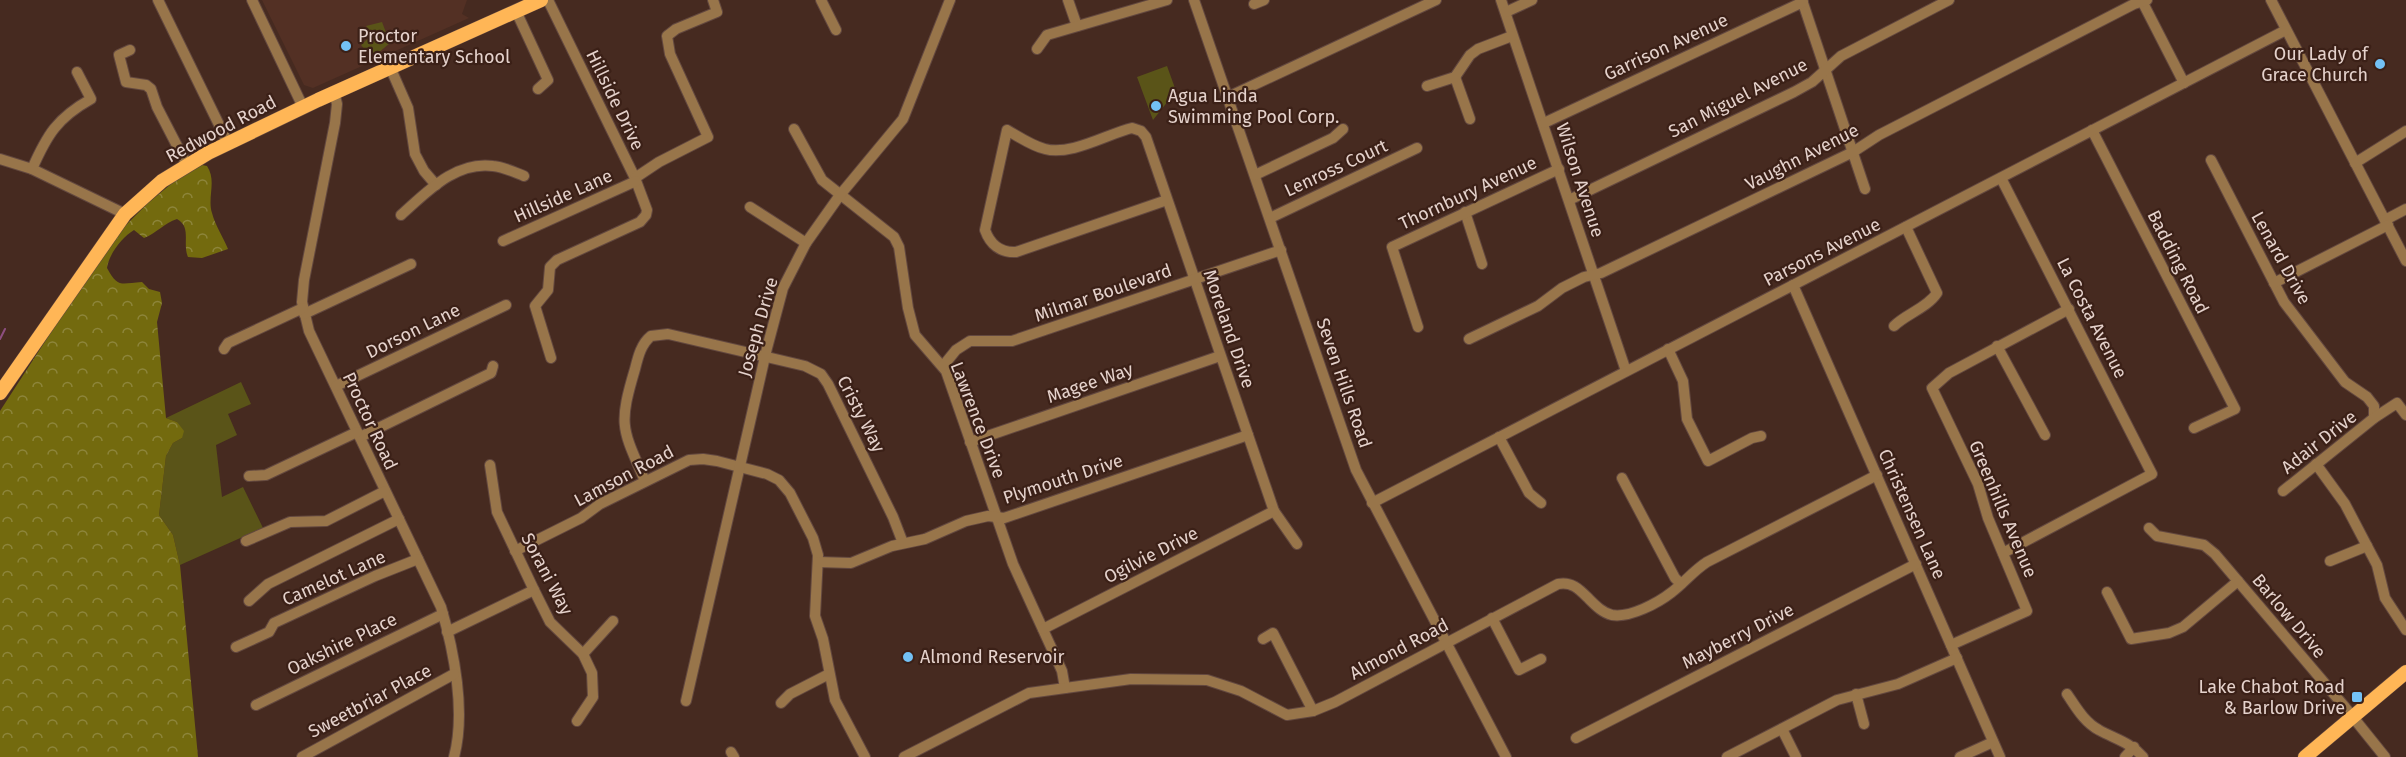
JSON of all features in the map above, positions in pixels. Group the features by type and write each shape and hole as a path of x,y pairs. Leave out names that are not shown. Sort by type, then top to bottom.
{"main road":[{"name":"Redwood Road","path":"0,393 125,214 162,181 228,143 334,92 541,0"},
{"path":"2305,757 2406,672"}],"street":[{"path":"158,0 228,143"},
{"path":"252,0 303,107"},
{"name":"Hillside Drive","path":"548,0 646,205 646,215 640,222 557,260 550,267 548,290 535,306 551,358"},
{"name":"Hillside Lane","path":"503,241 635,179 659,162 708,137 670,54 667,36 676,29 717,12 713,0"},
{"path":"821,0 836,30"},
{"name":"Joseph Drive","path":"686,701 739,467 783,288 806,243 840,195 903,119 950,0"},
{"path":"1068,0 1077,26"},
{"path":"1036,49 1047,35 1167,0"},
{"name":"Seven Hills Road","path":"1194,0 1356,470 1506,757"},
{"path":"1228,97 1436,0"},
{"name":"Wilson Avenue","path":"1501,0 1626,371"},
{"path":"1506,12 1532,0"},
{"name":"San Miguel Avenue","path":"1569,200 1794,92 1812,82 1851,51 1949,0"},
{"path":"2271,0 2406,261"},
{"path":"1802,1 1864,189"},
{"name":"Garrison Avenue","path":"1544,123 1802,1"},
{"path":"2145,1 2184,83"},
{"name":"Vaughn Avenue","path":"1469,339 1538,306 1562,288 1584,277 1852,152 1889,130 2134,4 2145,1"},
{"path":"516,11 548,80 538,89"},
{"name":"Parsons Avenue","path":"1372,503 2286,30"},
{"path":"1427,86 1455,77 1470,55 1478,49 1512,36"},
{"path":"130,50 119,55 124,79 126,82 146,85 151,89 187,165"},
{"path":"390,68 408,108 417,159 436,185"},
{"path":"77,72 96,111"},
{"path":"1455,77 1470,119"},
{"name":"Proctor Road","path":"334,92 337,104 335,123 302,292 304,311 309,331 443,614 454,674 459,719 454,757"},
{"path":"32,170 42,145 56,123 74,108 91,99"},
{"name":"Moreland Drive","path":"1167,200 1022,251 1009,252 997,248 985,230 1007,130 1032,144 1054,151 1069,149 1132,128 1141,131 1146,137 1274,511 1297,544"},
{"name":"Lawrence Drive","path":"794,129 822,180 894,237 899,247 908,308 915,335 943,366 1012,564 1062,671 1065,688"},
{"path":"1255,175 1333,138 1343,129"},
{"name":"Badding Road","path":"2092,130 2235,409 2194,428"},
{"path":"2355,163 2406,131"},
{"name":"Lenross Court","path":"1270,218 1417,148"},
{"path":"0,159 32,170 125,214"},
{"name":"Lenard Drive","path":"2211,160 2288,309 2345,382 2374,406 2374,418"},
{"path":"401,215 436,185 457,172 480,166 496,166 524,176"},
{"name":"Thornbury Avenue","path":"1418,327 1392,247 1559,169"},
{"name":"La Costa Avenue","path":"2001,178 2152,474 2003,553"},
{"path":"750,207 806,243"},
{"path":"2274,283 2406,209"},
{"path":"1465,212 1482,264"},
{"path":"1894,326 1903,317 1928,303 1937,294 1906,226"},
{"name":"Milmar Boulevard","path":"943,366 956,350 970,341 981,339 1005,343 1281,250"},
{"path":"224,349 228,343 411,264"},
{"name":"Christensen Lane","path":"1793,285 2000,757"},
{"name":"Dorson Lane","path":"336,386 506,305"},
{"path":"2044,435 1997,346 2068,309"},
{"name":"Cristy Way","path":"645,480 628,442 623,423 624,403 646,340 658,333 668,334 805,366 816,370 825,379 888,507 903,543"},
{"name":"Greenhills Avenue","path":"1951,645 2027,611 1988,518 1978,484 1932,388 1949,373 1997,346"},
{"path":"1668,349 1683,381 1687,419 1708,461 1752,438 1761,436"},
{"name":"Magee Way","path":"970,442 1220,356"},
{"path":"249,476 266,475 358,435 491,373 493,366"},
{"name":"Adair Drive","path":"2283,491 2374,418 2397,403 2406,415"},
{"name":"Plymouth Drive","path":"818,562 851,563 903,543 925,539 966,521 988,516 1004,518 1248,435"},
{"path":"1499,437 1528,493 1541,503"},
{"name":"Lamson Road","path":"515,551 581,518 600,504 645,480 681,463 696,459 771,476 785,486 813,537 818,562 814,606 835,700 865,757"},
{"path":"2316,464 2345,504 2377,565 2385,598 2406,630"},
{"name":"Sorani Way","path":"490,465 497,512 534,590 550,622 583,654 592,673 593,697 577,721"},
{"name":"Almond Road","path":"904,757 1029,693 1131,678 1208,680 1241,691 1287,715 1313,711 1335,702 1558,584 1573,585 1603,612 1618,615 1636,611 1667,596 1698,568 1721,554 1877,475"},
{"path":"1622,478 1675,578 1681,584"},
{"path":"246,541 290,522 326,521 385,491"},
{"name":"Ogilvie Drive","path":"1043,629 1274,511"},
{"path":"249,601 268,584 386,523 399,519"},
{"name":"Barlow Drive","path":"2149,528 2157,536 2204,545 2215,554 2385,757"},
{"path":"2330,561 2367,546"},
{"name":"Camelot Lane","path":"236,647 268,632 274,623 375,576 418,559"},
{"name":"Mayberry Drive","path":"1576,738 1916,564"},
{"path":"2107,592 2131,639 2169,633 2183,627 2238,581"},
{"path":"447,632 534,590"},
{"name":"Oakshire Place","path":"256,705 443,614"},
{"path":"1492,618 1520,670 1540,659"},
{"path":"583,654 613,621"},
{"path":"1263,639 1273,633 1313,711"},
{"path":"1727,757 1837,700 1898,684 1957,658"},
{"name":"Sweetbriar Place","path":"302,757 454,674"},
{"path":"781,703 790,694 829,674"},
{"path":"1856,694 1864,724"},
{"path":"2067,694 2088,722 2097,729 2134,747 2143,757"},
{"path":"1782,729 1796,757"},
{"path":"1960,757 1993,741"},
{"path":"2125,757 2134,747"}],"shaded area":[{"name":"Proctor Elementary School","path":"262,0 467,0 462,14 469,18 313,88 304,85"},
{"path":"382,22 390,43 372,58 361,45 373,34 366,26"},
{"name":"Agua Linda Swimming Pool Corp.","path":"1167,66 1176,91 1153,120 1137,77"},
{"path":"241,382 251,404 228,414 237,435 216,445 222,497 243,487 263,528 180,565 173,535 159,515 166,456 173,443 182,438 177,422 166,418"}],"green space":[{"path":"202,165 207,166 210,172 212,213 228,249 202,258 188,257 184,226 177,219 144,238 134,230 129,233 113,252 107,268 118,282 125,284 142,282 149,289 160,292 162,303 157,322 166,418 177,422 184,431 182,438 173,443 166,456 159,515 173,535 180,565 198,757 0,757 0,411 90,272 125,226 177,179"}],"waterway":[{"path":"0,339 5,329"}],"place":[{"name":"Proctor Elementary School","path":"346,46"},
{"name":"Our Lady of Grace Church","path":"2380,64"},
{"name":"Agua Linda Swimming Pool Corp.","path":"1156,106"},
{"name":"Almond Reservoir","path":"908,657"},
{"name":"Lake Chabot Road & Barlow Drive","path":"2357,697"}]}
